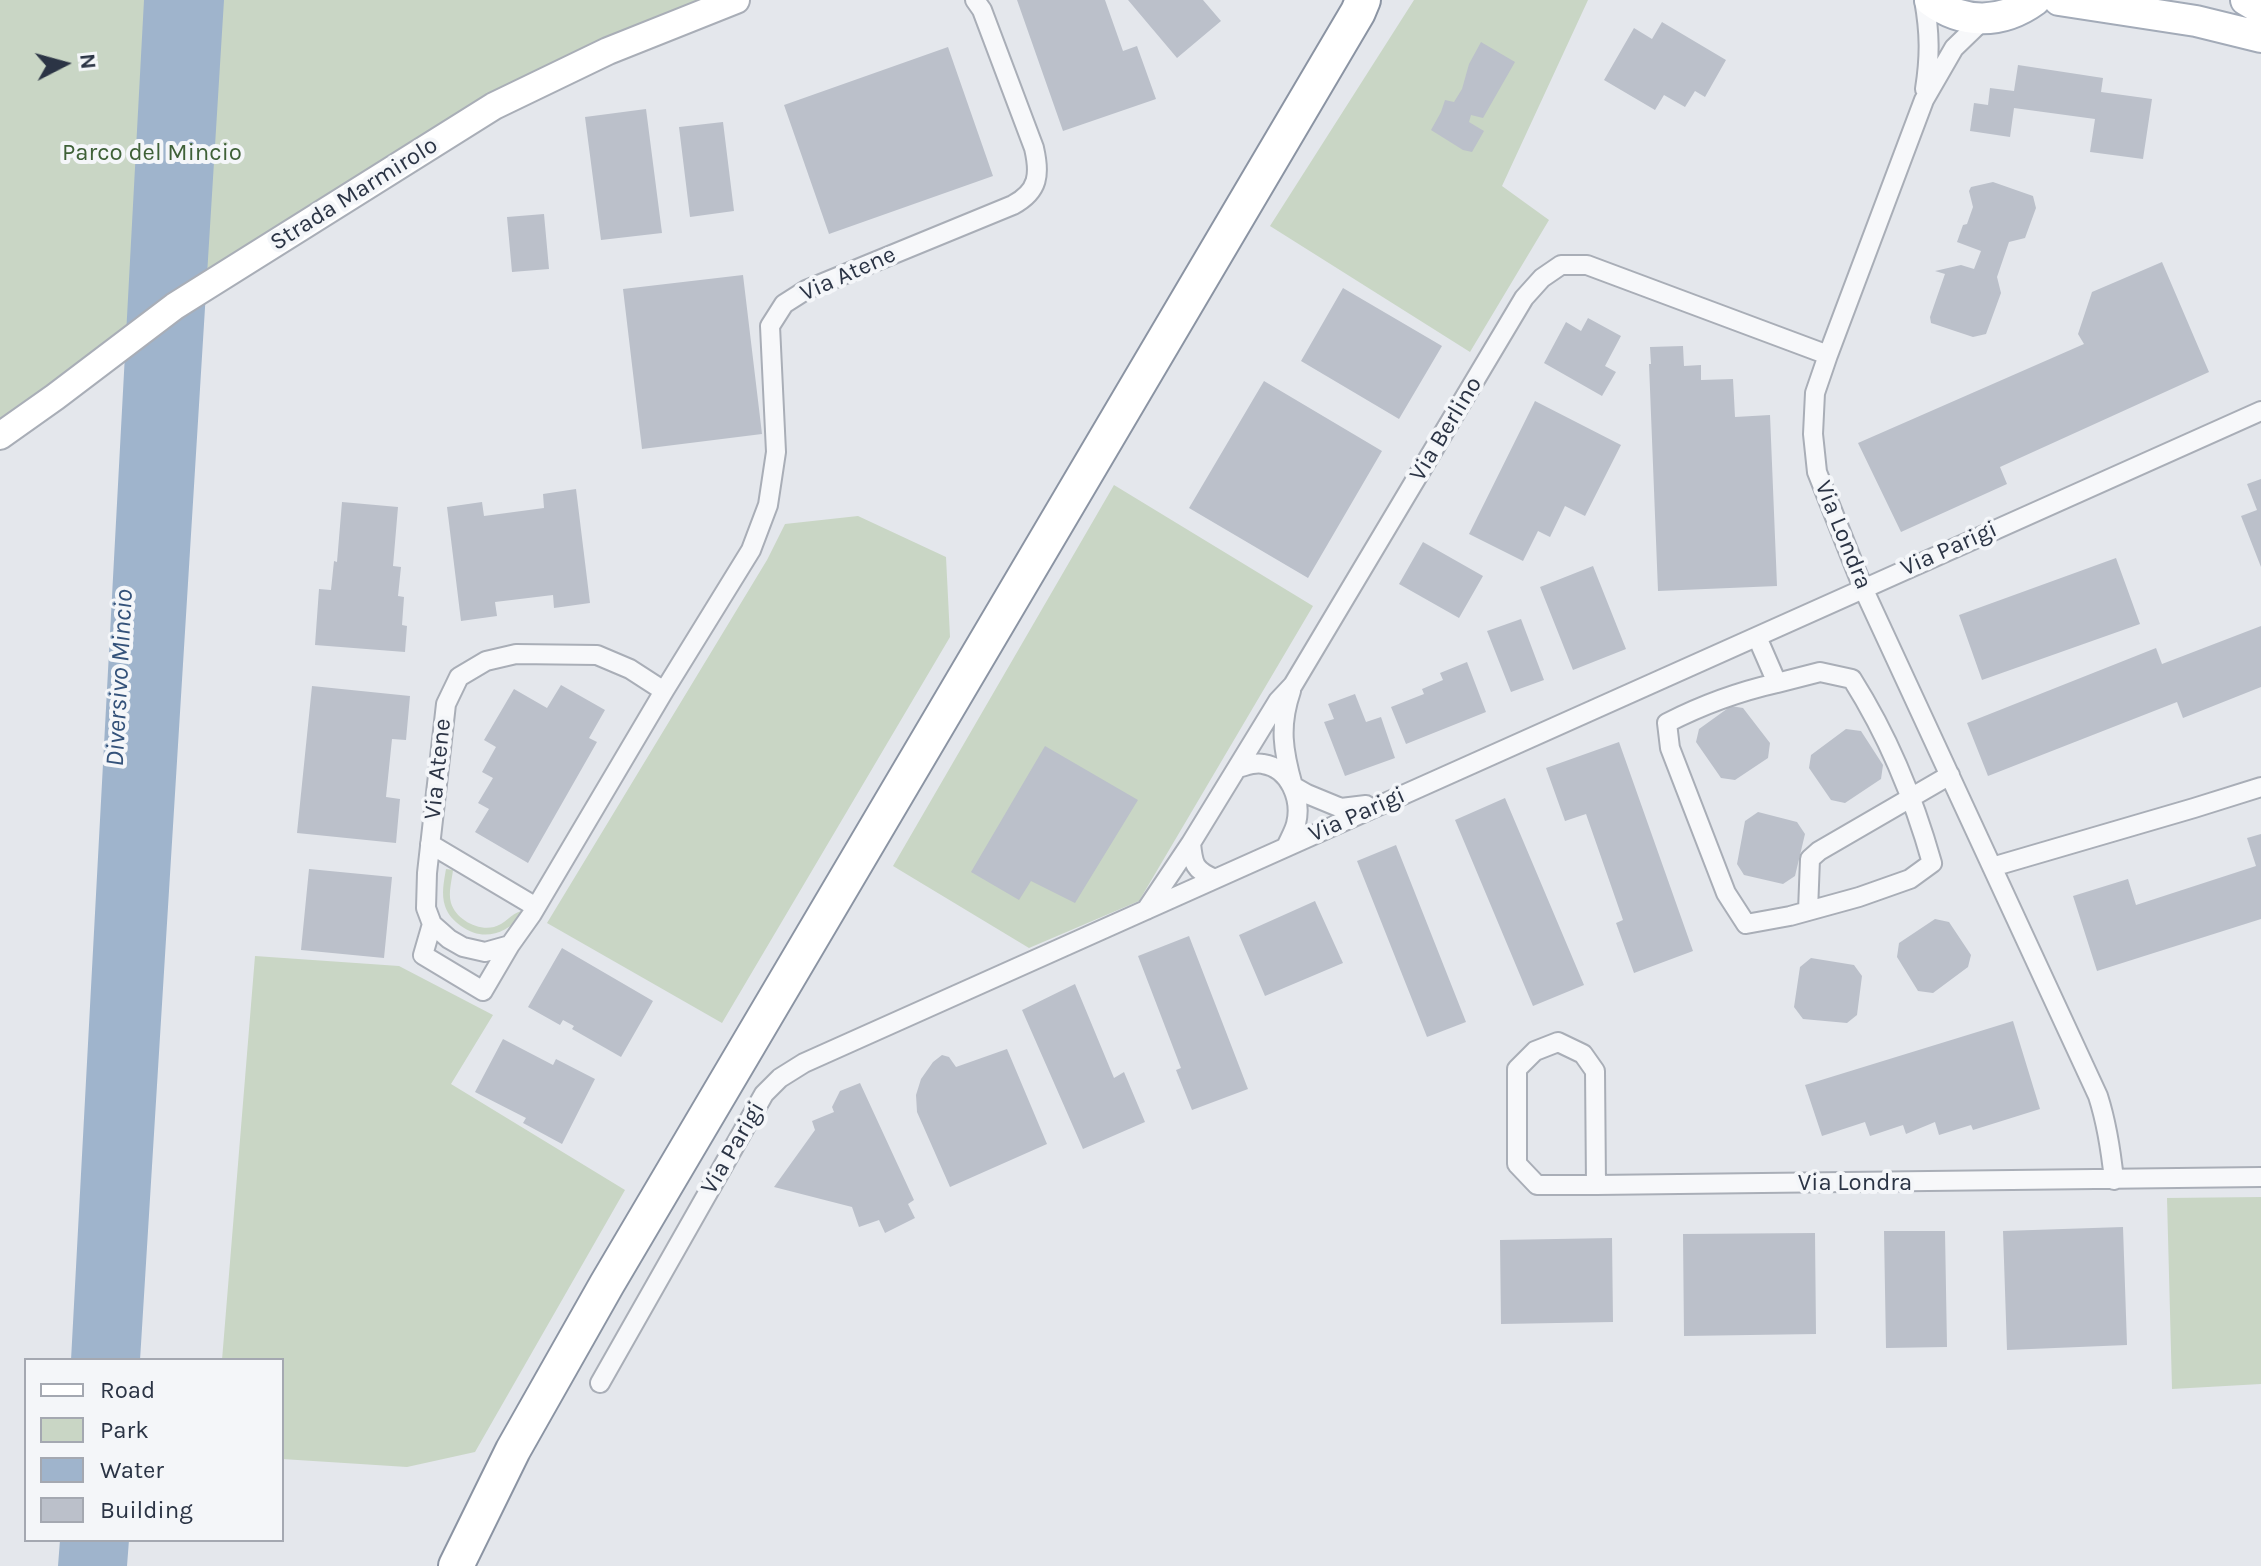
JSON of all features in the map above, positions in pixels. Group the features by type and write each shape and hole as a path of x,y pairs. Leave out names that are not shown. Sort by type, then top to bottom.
{"highway":[{"path":"456,1566 513,1450 607,1284 1364,4"}],"main road":[{"name":"Strada Marmirolo","path":"0,436 175,306 494,106 608,51 736,0"},
{"path":"1930,0 1962,16 1984,19 2004,16 2035,0"},
{"path":"2059,0 2196,21 2261,37"},
{"path":"2246,0 2261,9"}],"street":[{"name":"Via Londra","path":"1924,0 1930,54 1924,100"},
{"name":"Via Atene","path":"664,691 630,669 597,655 516,654 486,661 459,677 446,704 430,844 426,908 432,924 423,955 483,991 751,550 768,505 776,452 770,326 784,304 806,290 1013,205 1026,198 1036,183 1038,166 1034,148 980,3"},
{"name":"Via Londra","path":"1984,19 1954,48 1924,100 1828,355 1815,393 1813,434 1817,472 1863,588 2098,1096 2110,1141 2114,1180"},
{"name":"Via Berlino","path":"1146,911 1278,701 1293,685 1524,298 1542,278 1561,265 1587,265 1828,355"},
{"name":"Via Parigi","path":"600,1383 764,1094 780,1078 804,1063 2261,411"},
{"path":"1757,637 1777,683"},
{"path":"1820,672 1852,679 1875,715 1918,813 1932,863 1910,879 1859,897 1746,924 1726,893 1670,748 1667,723 1738,691 1777,683 1820,672"},
{"path":"1286,847 1296,827 1298,810 1282,734 1285,709 1293,685"},
{"path":"1238,768 1255,763 1266,764 1280,772 1293,786 1341,808 1383,803"},
{"path":"1808,911 1810,859 1910,796 1950,775"},
{"path":"1992,867 2261,787"},
{"path":"1191,843 1192,860 1197,868 1215,879"},
{"name":"Via Atene","path":"430,844 536,907"},
{"path":"432,924 463,947 485,952 510,945"},
{"name":"Via Londra","path":"1596,1185 1595,1071 1583,1054 1558,1042 1535,1051 1517,1069 1517,1164 1537,1185 1596,1185 2114,1180 2261,1177"}],"green space":[{"name":"Parco del Mincio","path":"0,0 733,0 369,183 0,448"},
{"path":"1414,0 1588,0 1502,186 1549,220 1470,352 1270,226"},
{"path":"1114,485 1313,606 1139,901 1029,948 893,866"},
{"path":"858,516 946,557 950,637 722,1023 547,923 767,560 785,524"},
{"path":"446,869 453,870 451,903 457,914 468,922 487,928 501,924 521,911 522,916 493,934 469,931 452,918 445,906"},
{"path":"255,956 399,966 493,1015 451,1084 625,1190 475,1452 407,1467 284,1459 284,1358 222,1358"},
{"path":"2261,1197 2261,1384 2172,1389 2167,1198"}],"water":[{"name":"Diversivo Mincio","path":"144,0 224,0 140,1358 71,1358"},
{"path":"60,1542 129,1542 127,1566 58,1566"}],"building":[{"path":"1017,0 1105,0 1123,51 1137,46 1156,99 1063,131"},
{"path":"1128,0 1203,0 1221,21 1177,58"},
{"path":"1662,22 1726,60 1705,97 1695,91 1685,107 1664,95 1655,110 1604,80 1634,28 1652,39"},
{"path":"1481,42 1515,62 1483,118 1471,115 1469,122 1484,131 1472,152 1463,150 1431,130 1445,100 1454,102 1462,89 1469,64"},
{"path":"948,47 993,176 829,234 784,105"},
{"path":"2018,65 2103,78 2101,92 2152,99 2143,159 2090,152 2095,119 2014,108 2010,137 1970,131 1974,103 1988,105 1990,88 2014,91"},
{"path":"646,109 662,233 601,240 585,117"},
{"path":"723,122 734,211 690,217 679,127"},
{"path":"1993,182 2033,196 2036,208 2025,238 2009,242 1997,277 2001,293 1986,334 1973,337 1931,323 1930,317 1945,274 1935,271 1961,265 1974,269 1981,251 1957,242 1973,207 1971,187"},
{"path":"544,214 549,269 512,272 507,217"},
{"path":"2162,262 2209,372 2000,467 2007,484 1901,532 1858,443 2084,344 2078,334 2092,292"},
{"path":"743,275 762,434 642,449 623,289"},
{"path":"1343,288 1442,346 1399,419 1301,361"},
{"path":"1588,318 1621,336 1605,366 1616,372 1602,396 1544,363 1566,322 1581,331"},
{"path":"1683,346 1684,366 1701,365 1701,380 1733,379 1735,417 1770,415 1777,586 1658,591 1650,347"},
{"path":"1264,381 1382,451 1308,578 1189,508"},
{"path":"1535,401 1621,445 1585,516 1565,506 1550,537 1538,531 1523,561 1469,534"},
{"path":"2261,479 2261,567 2241,516 2257,510 2247,484"},
{"path":"576,489 590,603 554,608 553,595 495,602 497,616 461,621 447,507 482,502 484,516 544,508 543,494"},
{"path":"342,502 398,507 393,566 401,567 398,596 404,597 402,625 407,626 405,652 315,645 319,589 331,590 334,561 337,562"},
{"path":"1423,542 1483,576 1459,618 1399,584"},
{"path":"2116,558 2140,624 1982,680 1959,615"},
{"path":"1593,566 1626,649 1573,670 1540,587"},
{"path":"1521,619 1544,680 1511,692 1487,631"},
{"path":"2261,626 2261,687 2183,718 2177,702 1988,776 1967,723 2156,648 2162,664"},
{"path":"1467,662 1486,712 1406,744 1391,707 1424,694 1422,689 1443,680 1440,673"},
{"path":"561,685 605,710 589,738 597,742 528,863 475,832 489,809 478,803 493,778 482,772 496,747 484,740 514,689 547,708"},
{"path":"312,686 410,696 406,740 392,739 386,797 400,799 396,843 297,833"},
{"path":"1355,694 1366,722 1381,717 1395,758 1345,776 1324,722 1334,719 1328,704"},
{"path":"1731,706 1743,708 1770,743 1768,758 1735,780 1721,778 1696,742 1699,729"},
{"path":"1846,729 1861,731 1883,765 1881,779 1845,803 1831,800 1809,768 1811,755"},
{"path":"1619,742 1693,951 1634,973 1616,923 1623,920 1586,814 1565,821 1546,768"},
{"path":"1045,746 1138,800 1075,903 1031,881 1019,900 971,872"},
{"path":"1505,798 1584,985 1533,1006 1455,820"},
{"path":"1758,812 1797,822 1805,834 1795,876 1783,884 1744,875 1737,864 1745,821"},
{"path":"2261,834 2261,919 2097,971 2073,896 2128,879 2136,905 2256,866 2247,838"},
{"path":"1396,845 1466,1022 1427,1037 1357,861"},
{"path":"309,869 392,877 384,958 301,950"},
{"path":"1315,901 1343,963 1265,996 1239,935"},
{"path":"1935,919 1949,922 1971,955 1968,967 1933,993 1918,991 1897,957 1899,943"},
{"path":"1189,936 1248,1089 1192,1110 1176,1070 1181,1068 1138,956"},
{"path":"562,948 653,1001 621,1057 572,1029 574,1026 563,1020 560,1025 528,1007"},
{"path":"1811,958 1854,965 1862,976 1857,1015 1847,1023 1803,1019 1794,1007 1800,967"},
{"path":"1075,984 1114,1078 1124,1072 1145,1122 1083,1149 1022,1010"},
{"path":"2013,1021 2040,1109 1973,1130 1971,1125 1939,1135 1935,1122 1906,1134 1903,1125 1870,1136 1865,1122 1822,1136 1805,1085"},
{"path":"503,1039 553,1065 556,1059 595,1079 562,1144 523,1123 526,1118 475,1092"},
{"path":"1007,1049 1047,1144 950,1187 917,1112 916,1095 921,1079 942,1055 949,1057 956,1067"},
{"path":"860,1083 914,1200 908,1204 915,1218 885,1233 879,1220 859,1227 852,1207 774,1187 815,1130 812,1121 834,1112 832,1107 840,1091"},
{"path":"2123,1227 2127,1345 2007,1350 2003,1231"},
{"path":"1884,1231 1945,1231 1947,1347 1886,1348"},
{"path":"1815,1233 1816,1334 1684,1336 1683,1234"},
{"path":"1612,1238 1613,1322 1501,1324 1500,1240"}]}
